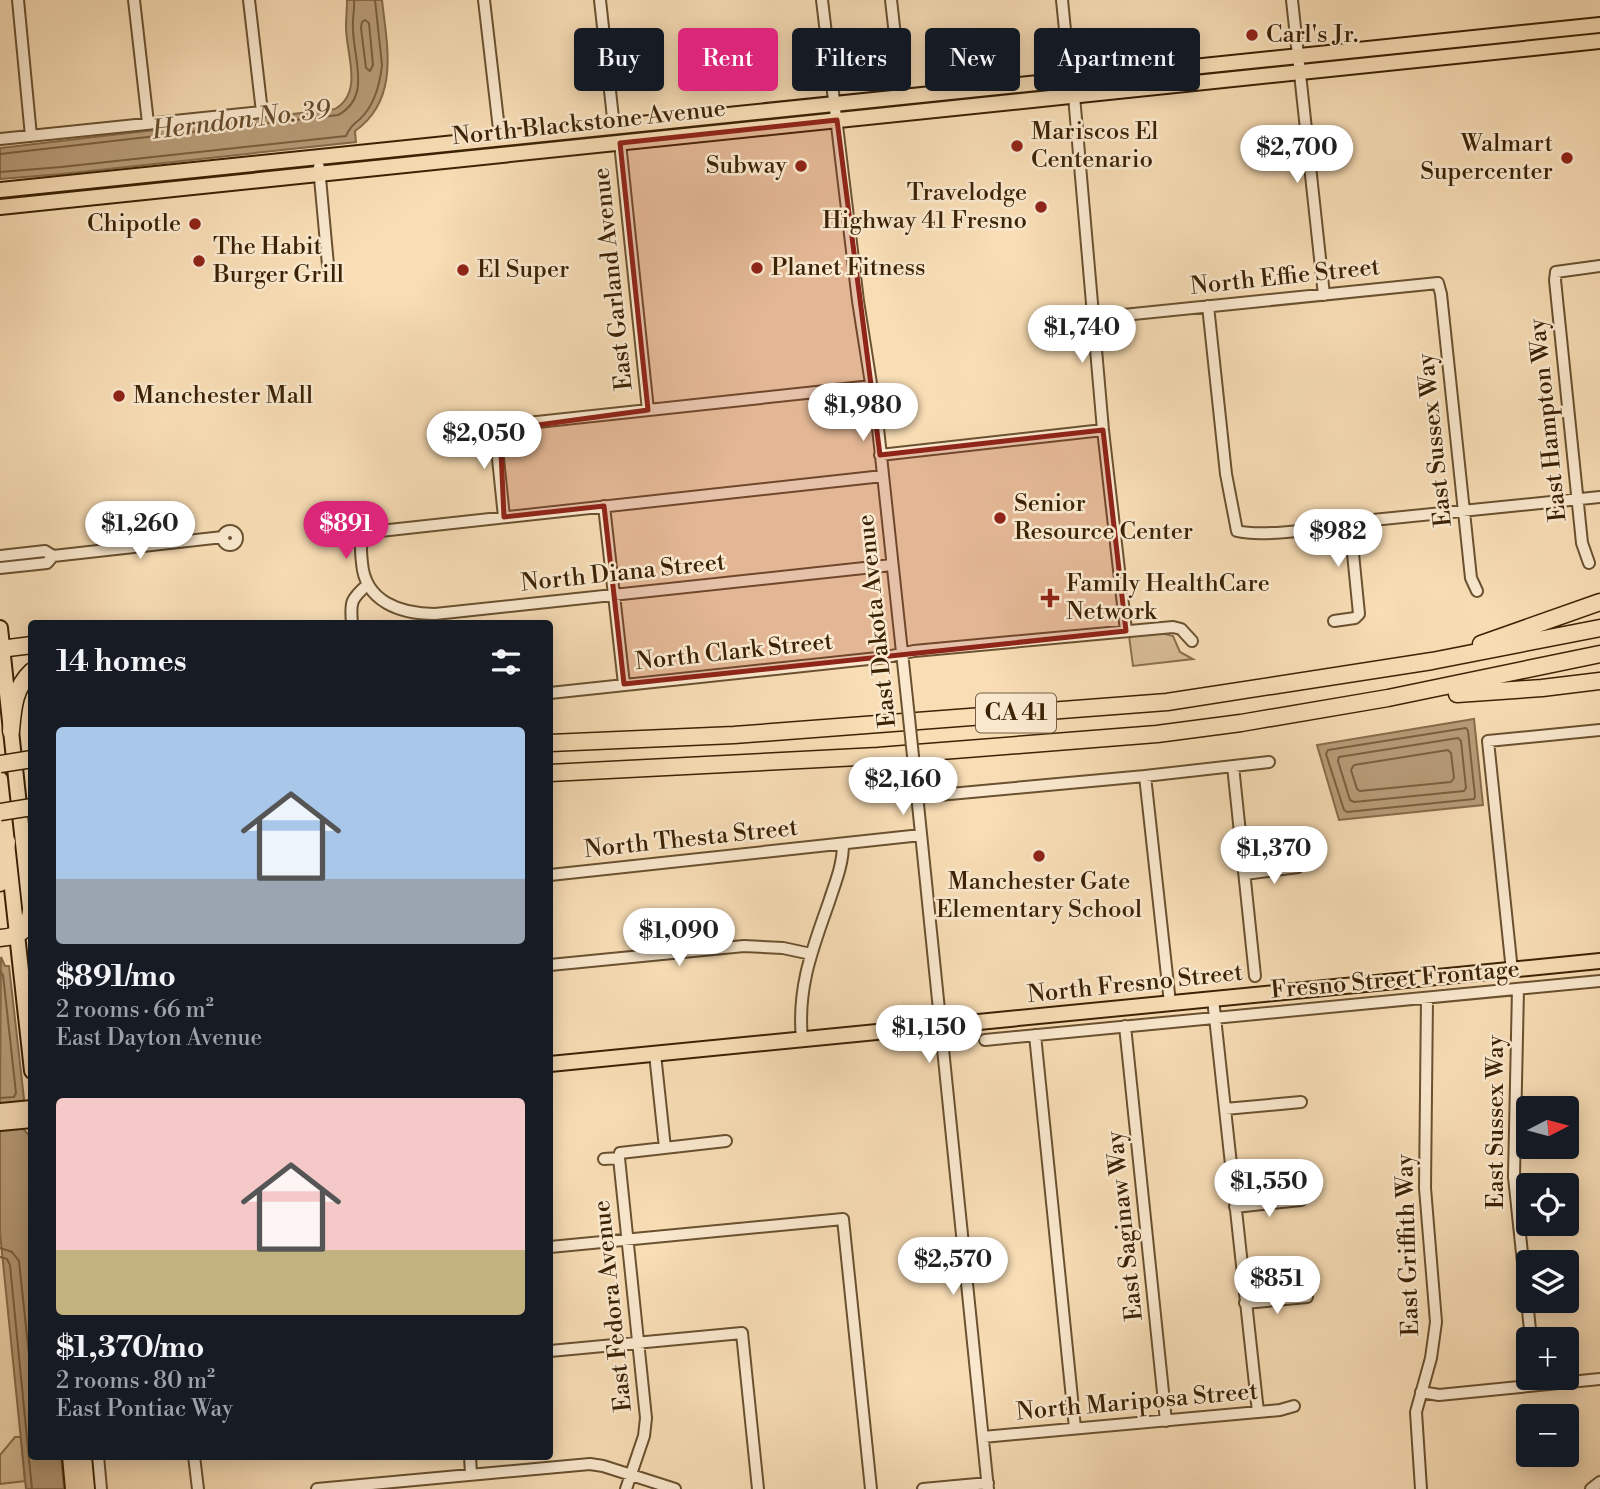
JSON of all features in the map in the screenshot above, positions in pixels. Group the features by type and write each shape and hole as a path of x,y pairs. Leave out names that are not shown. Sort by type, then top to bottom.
{"highway":[{"path":"1432,661 1600,602"},
{"name":"CA 41","path":"553,741 734,735 1167,702 1432,661 1600,628"},
{"path":"1,648 28,645"},
{"name":"CA 41","path":"553,775 878,756 1157,734 1388,698 1600,654"},
{"path":"11,731 16,694 28,676"},
{"path":"1388,698 1542,688 1600,681"},
{"path":"0,764 28,760"},
{"path":"0,771 28,769"},
{"path":"0,807 28,806"},
{"path":"0,812 28,807"},
{"path":"0,883 7,842"},
{"path":"8,937 23,931 28,923"}],"main road":[{"name":"North Blackstone Avenue","path":"1200,66 1600,25"},
{"path":"1563,45 1572,36 1600,33"},
{"name":"North Blackstone Avenue","path":"0,207 1600,41"},
{"name":"North Blackstone Avenue","path":"0,190 1034,83"},
{"path":"1029,101 1038,92 1045,91"},
{"path":"1074,91 1074,96"},
{"path":"620,143 625,134 666,129 673,121"},
{"path":"533,152 571,141 606,136 614,127"},
{"path":"418,164 458,152 492,148 499,143 500,138"},
{"path":"0,628 28,890"},
{"path":"0,779 7,842 8,937 28,1049"},
{"name":"North Fresno Street","path":"553,1064 1600,961"},
{"path":"0,1111 26,1115"},
{"path":"0,1124 26,1115"},
{"path":"70,1460 73,1489"},
{"path":"84,1460 87,1489"}],"street":[{"path":"18,0 31,136"},
{"path":"134,0 148,124"},
{"path":"0,139 262,112 249,0"},
{"path":"484,0 500,138"},
{"path":"600,0 614,127"},
{"name":"East Dakota Avenue","path":"822,0 856,290 883,476 988,1486"},
{"path":"891,0 902,97"},
{"path":"1062,0 1065,28"},
{"path":"1293,0 1324,295"},
{"path":"1074,96 1103,430 1126,631"},
{"name":"East Garland Avenue","path":"620,143 648,410"},
{"path":"318,158 328,265"},
{"name":"East Hampton Way","path":"1589,563 1582,543 1555,280 1556,272 1600,266"},
{"name":"North Effie Street","path":"1094,318 1438,283"},
{"name":"East Sussex Way","path":"1438,283 1471,578 1477,592"},
{"path":"1208,306 1227,474 1237,531 1280,531 1600,497"},
{"path":"504,517 496,439 500,430 509,425 872,386"},
{"path":"880,455 1103,430"},
{"path":"352,620 350,606 367,585 360,545 363,536 372,531 883,476"},
{"path":"604,506 624,684"},
{"path":"1334,621 1355,618 1359,614 1350,523"},
{"path":"0,556 45,551 53,556 223,537"},
{"path":"0,568 47,563 53,556"},
{"name":"North Diana Street","path":"367,585 385,602 421,614 892,565"},
{"name":"North Clark Street","path":"553,692 887,657 902,653 1173,627 1181,629 1192,641"},
{"path":"1511,971 1488,741 1600,730"},
{"path":"917,797 1269,762"},
{"path":"1233,766 1255,976"},
{"path":"1145,776 1170,1003"},
{"name":"North Thesta Street","path":"553,875 921,835"},
{"path":"802,1039 802,987 841,866 843,844"},
{"path":"1245,874 1298,867"},
{"path":"553,965 744,946 783,948 811,954"},
{"name":"Fresno Street Frontage","path":"985,1040 1600,981"},
{"name":"East Sussex Way","path":"1518,989 1514,1177 1530,1327"},
{"name":"East Griffith Way","path":"1421,1489 1416,1425 1420,1392 1431,1358 1436,1322 1425,1188 1427,998"},
{"path":"1213,999 1258,1412"},
{"name":"East Saginaw Way","path":"1125,1026 1166,1421"},
{"path":"1035,1035 1075,1428"},
{"path":"656,1054 665,1148"},
{"path":"1225,1109 1301,1102"},
{"path":"604,1159 619,1158 620,1153 726,1141"},
{"name":"East Fedora Avenue","path":"619,1158 646,1418 644,1436 626,1489"},
{"path":"1235,1207 1301,1200"},
{"path":"553,1247 843,1219 871,1489"},
{"path":"1245,1303 1307,1297"},
{"path":"553,1351 743,1333 758,1489"},
{"path":"1579,1380 1600,1379"},
{"path":"1420,1392 1439,1395 1516,1384"},
{"name":"North Mariposa Street","path":"983,1437 1258,1412 1294,1406"},
{"path":"98,1460 101,1489"},
{"path":"194,1460 198,1489"},
{"path":"470,1460 471,1474"},
{"path":"319,1489 590,1464 675,1489"},
{"path":"1591,1489 1600,1482"},
{"path":"923,1489 988,1486"}],"highlighted area":[{"path":"837,120 880,455 1103,430 1126,631 624,684 604,506 504,517 500,430 648,410 620,143"}],"shaded area":[{"path":"1161,633 1173,636 1180,652 1193,659 1133,666 1129,636"},
{"path":"15,1437 21,1437 25,1481 0,1484 0,1455"}],"water":[{"name":"Herndon No. 39","path":"347,0 382,0 388,53 385,88 379,104 355,131 356,142 0,179 0,148 335,109 344,102 351,83 346,27"},
{"path":"1474,719 1483,805 1339,820 1317,745"},
{"path":"1,957 5,966 9,966 24,1099 21,1103 0,1105"},
{"path":"22,1128 28,1134 28,1460 61,1460 64,1489 26,1489 0,1233 0,1130"}],"place":[{"name":"Carl's Jr.","path":"1252,35"},
{"name":"Mariscos El Centenario","path":"1017,146"},
{"name":"Walmart Supercenter","path":"1567,158"},
{"name":"Subway","path":"801,166"},
{"name":"Travelodge Highway 41 Fresno","path":"1041,207"},
{"name":"Chipotle","path":"195,224"},
{"name":"The Habit Burger Grill","path":"199,261"},
{"name":"Planet Fitness","path":"757,268"},
{"name":"El Super","path":"463,270"},
{"name":"Manchester Mall","path":"119,396"},
{"name":"Senior Resource Center","path":"1000,518"},
{"name":"Family HealthCare Network","path":"1050,598"},
{"name":"Manchester Gate Elementary School","path":"1039,856"}]}
